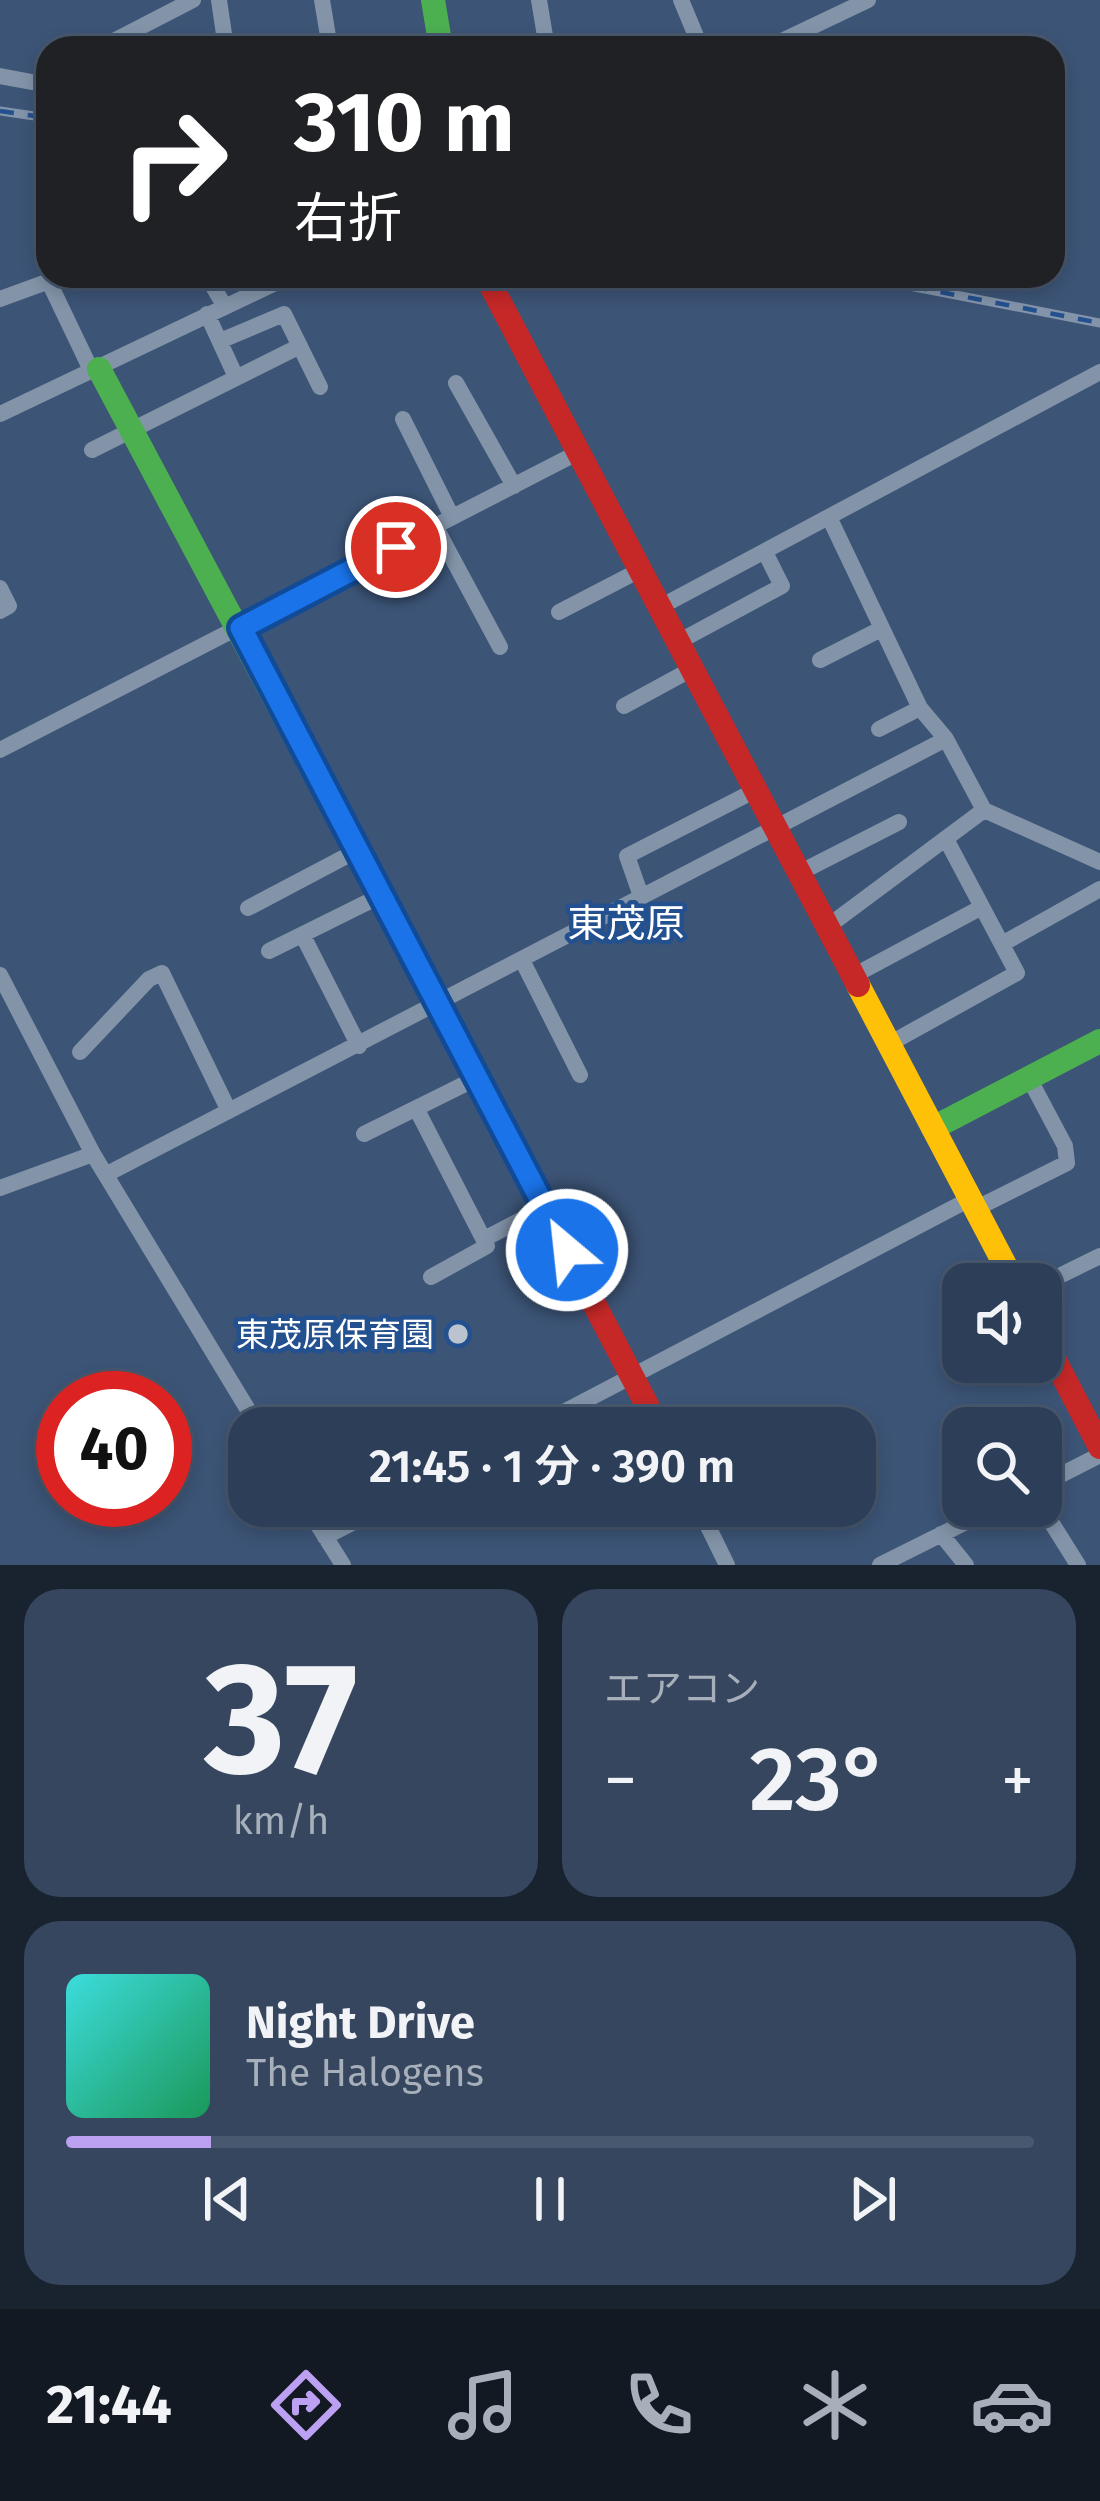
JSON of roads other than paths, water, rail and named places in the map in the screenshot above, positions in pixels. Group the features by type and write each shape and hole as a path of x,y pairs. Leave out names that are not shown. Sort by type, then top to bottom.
{"street":[{"path":"123,36 193,0"},
{"path":"219,0 224,36"},
{"path":"322,0 329,36"},
{"path":"433,0 439,36"},
{"path":"538,0 545,36"},
{"path":"681,0 696,36"},
{"path":"792,36 868,0"},
{"path":"0,76 36,80"},
{"path":"0,299 36,286"},
{"path":"60,288 96,370 134,429 241,628 649,1407"},
{"path":"210,288 220,341 236,377"},
{"path":"0,414 264,288"},
{"path":"492,288 1004,1263"},
{"path":"220,341 284,314 320,387"},
{"path":"92,450 300,346"},
{"path":"660,607 1100,372"},
{"path":"456,382 514,486"},
{"path":"403,419 452,517"},
{"path":"0,750 579,452"},
{"path":"829,517 920,708 946,739 984,810 1100,862"},
{"path":"435,526 500,647"},
{"path":"678,642 782,586 766,552"},
{"path":"559,613 640,570"},
{"path":"0,588 9,606 0,610"},
{"path":"820,660 879,630"},
{"path":"624,706 692,669"},
{"path":"879,729 920,708"},
{"path":"106,1174 946,739"},
{"path":"641,896 627,856 756,790"},
{"path":"827,927 984,810"},
{"path":"799,873 899,822"},
{"path":"889,1044 1017,974 946,839"},
{"path":"248,908 358,850"},
{"path":"1002,944 1100,889"},
{"path":"269,952 380,896"},
{"path":"853,976 982,907"},
{"path":"303,936 359,1046"},
{"path":"523,962 580,1075"},
{"path":"80,1052 149,979 162,973 229,1111"},
{"path":"0,975 93,1154 246,1407"},
{"path":"933,1128 1100,1041"},
{"path":"364,1134 478,1078"},
{"path":"572,1407 973,1204 1067,1163 1065,1146 1029,1078"},
{"path":"416,1108 484,1240 483,1250 430,1277"},
{"path":"0,1188 93,1154"},
{"path":"484,1240 544,1208"},
{"path":"1062,1275 1100,1256"},
{"path":"1062,1376 1100,1451 1062,1472"},
{"path":"319,1527 343,1565"},
{"path":"325,1537 344,1527"},
{"path":"708,1527 727,1565"},
{"path":"880,1565 955,1527"},
{"path":"1054,1527 1078,1565"},
{"path":"941,1534 966,1565"}],"railway":[{"path":"0,111 36,116"},
{"path":"920,288 1100,323"}],"place":[{"name":"東茂原保育園","path":"458,1334"}],"district":[{"name":"東茂原","path":"626,923"}]}
